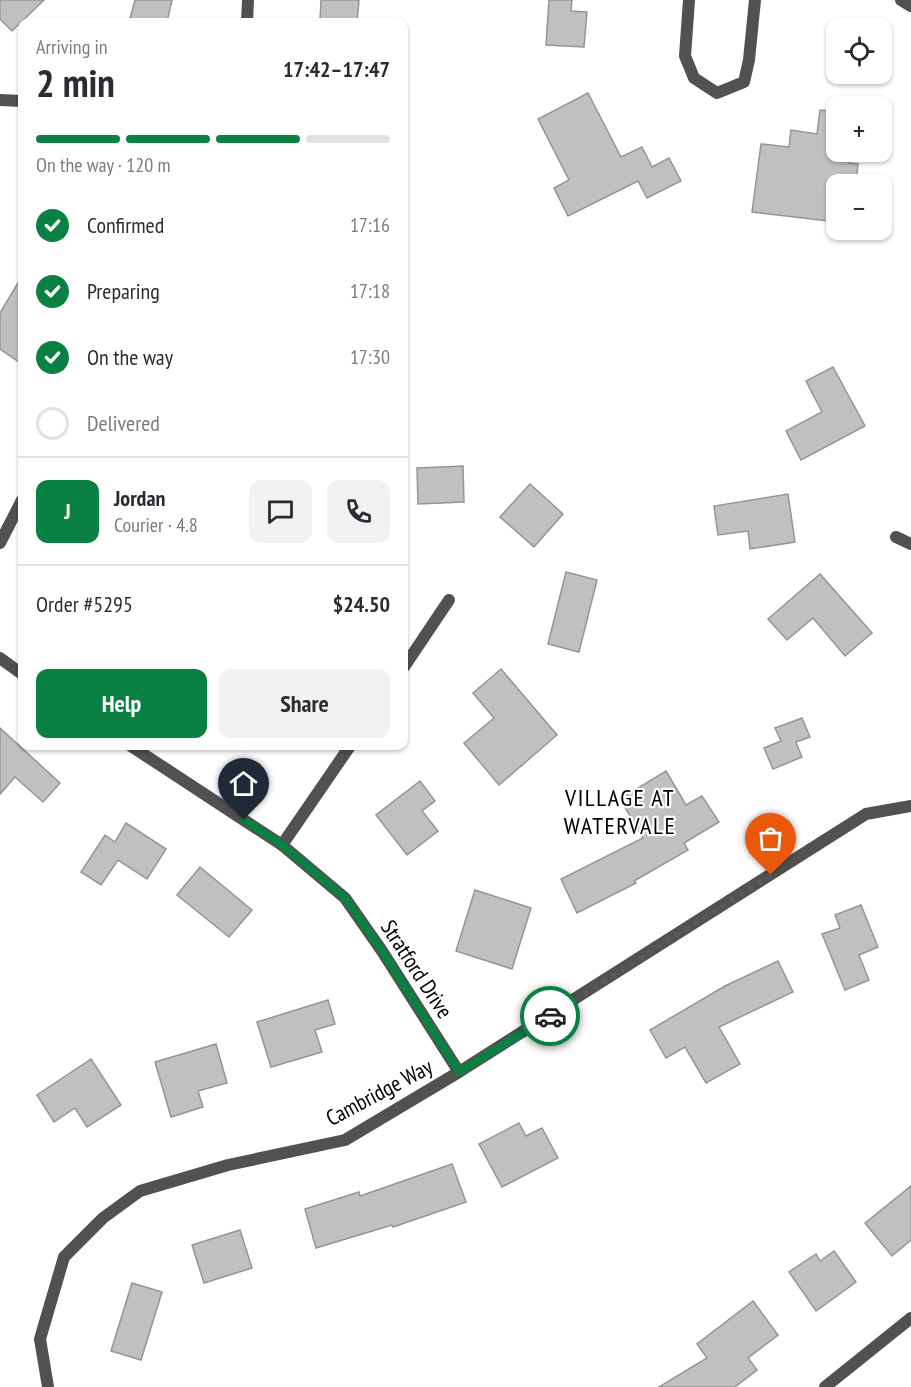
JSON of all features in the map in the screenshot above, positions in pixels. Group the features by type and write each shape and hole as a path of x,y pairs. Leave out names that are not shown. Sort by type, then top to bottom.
{"street":[{"path":"246,18 248,0"},
{"path":"689,0 685,56 694,78 717,93 744,82 749,60 755,0"},
{"path":"901,0 911,6"},
{"path":"0,100 18,101"},
{"path":"0,543 18,509"},
{"path":"896,537 911,543"},
{"path":"408,661 449,600"},
{"path":"0,658 18,671"},
{"name":"Stratford Drive","path":"136,750 282,845 345,898 382,951 459,1072"},
{"path":"282,845 347,750"},
{"name":"Cambridge Way","path":"48,1387 40,1339 64,1257 102,1218 140,1191 228,1165 345,1140 459,1072 866,814 911,807"},
{"path":"825,1387 911,1318"}],"building":[{"path":"0,0 44,0 25,18 18,18 18,25 12,31 0,19"},
{"path":"135,0 172,0 168,18 130,18"},
{"path":"321,0 359,0 357,18 320,18"},
{"path":"549,0 572,0 571,11 587,12 584,47 546,45"},
{"path":"588,93 621,157 642,147 652,167 669,158 681,181 647,198 638,181 568,216 554,188 569,180 538,119"},
{"path":"820,110 826,111 826,162 858,164 857,174 826,174 826,221 752,212 761,144 789,147 791,130 817,134"},
{"path":"18,283 18,361 0,349 0,313"},
{"path":"833,367 865,426 801,460 786,431 822,412 806,381"},
{"path":"463,466 464,502 418,504 417,468"},
{"path":"530,484 563,514 534,547 500,517"},
{"path":"788,494 795,542 750,549 748,531 718,535 714,506"},
{"path":"566,572 597,580 579,652 548,644"},
{"path":"820,574 872,633 845,656 813,618 787,640 768,619"},
{"path":"501,669 557,735 499,785 464,743 494,718 473,693"},
{"path":"802,718 810,737 796,742 802,757 773,769 764,748 781,741 775,728"},
{"path":"0,728 18,744 18,750 24,750 60,783 43,802 15,777 0,794"},
{"path":"666,771 686,805 702,796 719,822 684,843 688,850 634,881 636,883 577,913 561,879 643,838 620,799"},
{"path":"420,781 435,801 422,811 438,831 407,855 376,815"},
{"path":"126,823 166,849 147,879 118,860 101,885 81,872 105,835 115,842"},
{"path":"200,867 252,910 229,937 177,895"},
{"path":"475,890 531,908 512,969 456,951"},
{"path":"861,905 878,947 859,955 869,980 845,990 822,934 840,928 835,915"},
{"path":"778,961 793,992 719,1027 740,1064 706,1083 685,1047 666,1058 650,1030 725,986"},
{"path":"328,1000 335,1024 315,1030 322,1052 271,1067 257,1022"},
{"path":"216,1044 227,1083 198,1091 203,1107 171,1117 155,1062"},
{"path":"91,1059 121,1105 87,1127 75,1108 54,1122 37,1095"},
{"path":"519,1123 526,1136 542,1128 558,1158 502,1187 479,1144"},
{"path":"452,1164 466,1202 393,1227 392,1225 316,1248 305,1209 359,1192 360,1196"},
{"path":"911,1186 911,1240 892,1256 865,1223"},
{"path":"240,1230 252,1268 204,1283 192,1245"},
{"path":"834,1251 856,1282 816,1311 789,1272 816,1254 820,1261"},
{"path":"132,1283 162,1292 141,1360 111,1351"},
{"path":"753,1301 778,1335 748,1358 757,1370 735,1387 659,1387 707,1358 697,1344"}],"way so far":[{"path":"550,1016 771,875"}],"district":[{"name":"VILLAGE AT WATERVALE","path":"620,811"}],"route":[{"path":"244,820 282,845 345,898 382,951 459,1072 550,1016"}]}
